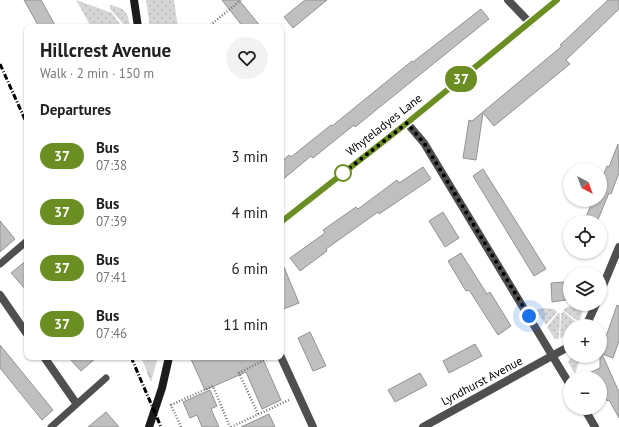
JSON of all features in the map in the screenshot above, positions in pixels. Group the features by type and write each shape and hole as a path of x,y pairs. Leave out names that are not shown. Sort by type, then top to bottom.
{"main road":[{"path":"134,0 138,24"},
{"path":"149,427 162,388 168,360"}],"street":[{"path":"508,0 530,23"},
{"name":"Whyteladyes Lane","path":"284,220 407,123 557,0"},
{"path":"407,123 424,143 563,372"},
{"path":"607,277 618,252"},
{"path":"0,295 24,330"},
{"name":"Lyndhurst Avenue","path":"423,427 563,350"},
{"path":"46,360 76,403"},
{"path":"282,360 313,427"},
{"path":"588,415 595,427"}],"lane":[{"path":"0,264 24,244"},
{"path":"51,427 76,403 106,378"}],"path":[{"path":"212,24 241,0"},
{"path":"258,414 239,372 264,360"},
{"path":"181,427 171,405 212,386 231,427 298,396"}],"green space":[{"path":"76,0 112,13 120,24 89,24"},
{"path":"146,0 174,0 178,24 150,24"},
{"path":"110,5 122,9 127,14 129,24 123,24 110,9"},
{"path":"543,308 554,309 557,312 546,325 536,310"},
{"path":"563,311 572,319 563,319 563,337 560,338 561,314"},
{"path":"564,311 583,311 580,319 575,319"},
{"path":"558,313 560,314 559,339 555,339 547,327"},
{"path":"142,360 157,360 151,382"},
{"path":"569,363 579,363 576,371 573,371"}],"building":[{"path":"24,0 41,0 54,24 37,24"},
{"path":"222,0 239,0 259,24 241,24"},
{"path":"305,0 327,0 293,28 284,17"},
{"path":"608,0 619,0 619,9 566,60 570,64 494,126 483,113 476,160 463,158 469,120 472,121 562,46 560,45"},
{"path":"481,9 489,19 355,127 354,125 313,158 311,156 284,178 284,159 289,155 291,157 412,61 413,62"},
{"path":"618,144 619,173 611,194 609,193 607,198 607,166 609,167"},
{"path":"423,167 431,179 379,214 378,212 326,249 327,251 300,271 290,258 325,233 323,230 356,207 358,209 397,180 399,183"},
{"path":"483,169 546,269 534,276 473,176"},
{"path":"590,207 603,207 600,215 587,215"},
{"path":"443,212 459,238 445,247 429,221"},
{"path":"0,221 15,239 0,252"},
{"path":"461,253 487,294 490,292 511,326 498,335 469,290 466,291 448,261"},
{"path":"24,262 24,288 11,273"},
{"path":"284,267 299,303 284,309"},
{"path":"563,282 563,300 552,302 551,283"},
{"path":"617,305 619,306 619,341 613,358 607,356 607,334"},
{"path":"310,332 326,366 313,371 298,338"},
{"path":"475,344 482,356 449,373 443,361"},
{"path":"0,345 53,410 42,420 0,368"},
{"path":"71,360 94,360 81,371"},
{"path":"191,360 263,360 281,400 262,409 246,372 205,390"},
{"path":"600,363 606,363 619,392 619,418 609,400 607,401 607,371 593,371 600,368"},
{"path":"420,373 427,385 395,402 388,390"},
{"path":"210,390 217,406 211,409 219,427 202,427 197,415 190,418 183,402"},
{"path":"106,412 119,427 88,427"},
{"path":"269,414 275,427 241,427"}],"railway":[{"path":"0,64 24,117"},
{"path":"132,360 161,427"}],"bus line":[{"name":"37","path":"284,220 407,123 557,0"}],"route":[{"path":"343,173 338,177 407,123 424,143 529,316"}]}
